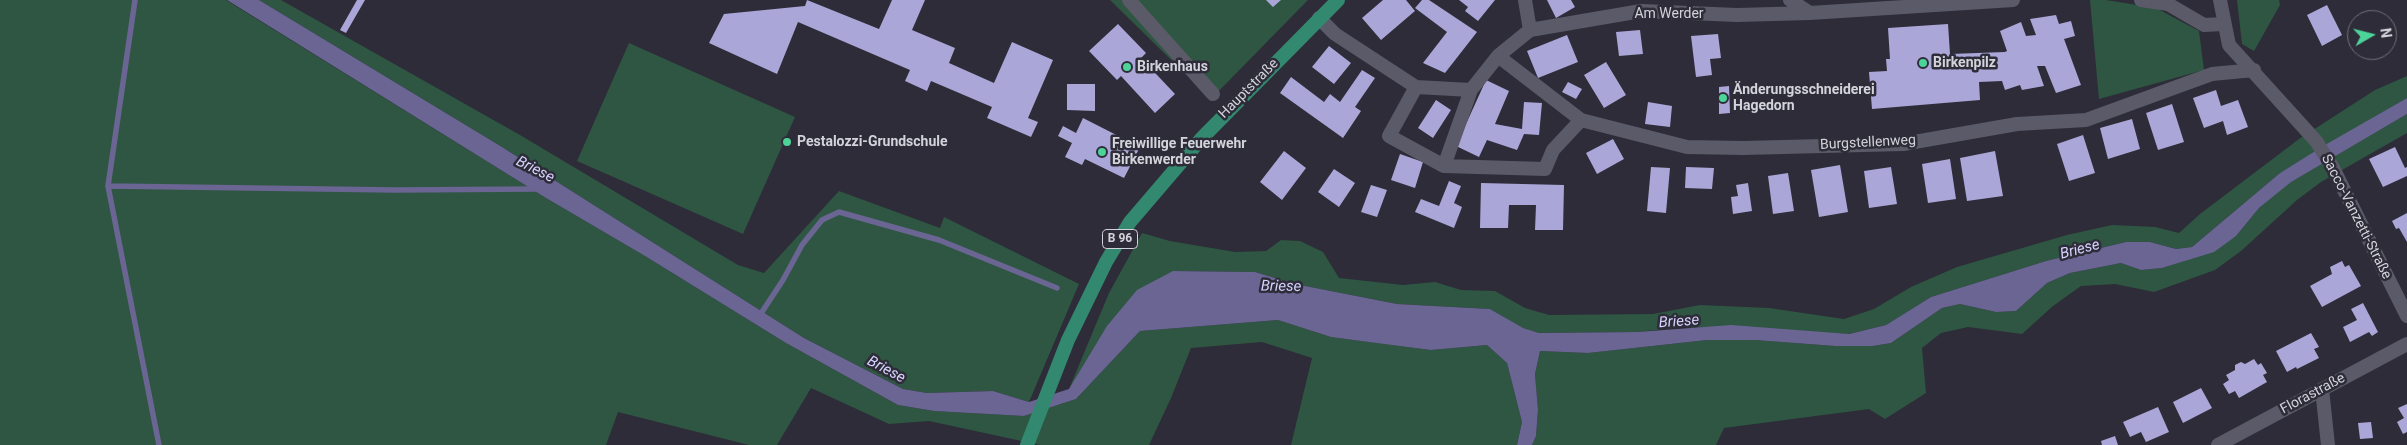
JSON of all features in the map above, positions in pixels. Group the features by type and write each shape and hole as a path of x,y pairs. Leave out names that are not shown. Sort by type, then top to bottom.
{"main road":[{"name":"Hauptstraße","path":"1027,445 1039,419 1068,340 1106,262 1130,222 1200,139 1338,0"}],"street":[{"name":"Hauptstraße","path":"1129,0 1213,94"},
{"path":"1525,0 1530,30"},
{"path":"1790,0 1810,13"},
{"name":"Am Werder","path":"1444,166 1471,90 1498,56 1530,30 1640,12 1737,15 1810,13 2013,0"},
{"path":"2141,0 2168,4 2204,25 2223,24"},
{"name":"Sacco-Vanzetti-Straße","path":"2220,0 2223,24 2229,45 2254,70 2316,141 2332,166 2407,316"},
{"path":"1319,18 1335,34 1416,87 1471,90"},
{"name":"Burgstellenweg","path":"1498,56 1581,120 1687,147 1903,144 2017,124 2086,120 2130,102 2212,74 2254,70"},
{"path":"1416,87 1389,136 1444,166 1545,169 1553,150 1581,120"},
{"name":"Florastraße","path":"2218,445 2407,344"},
{"path":"2322,389 2328,445"}],"green space":[{"path":"0,0 226,0 546,198 645,256 786,343 898,405 934,411 1024,416 1076,399 1140,331 1278,320 1331,337 1431,350 1487,345 1507,363 1522,422 1517,445 1291,445 1312,358 1262,342 1191,348 1171,398 1149,445 1040,445 929,421 889,424 811,388 777,445 749,445 618,412 606,445 0,445"},
{"path":"259,0 281,0 520,135 738,265 764,273 839,191 940,228 944,217 1079,284 1029,402 993,391 927,393 903,389 804,338 502,147"},
{"path":"1110,0 1308,0 1211,99"},
{"path":"2090,0 2106,0 2156,8 2199,31 2204,70 2099,99"},
{"path":"2237,0 2279,0 2280,5 2254,51 2242,44"},
{"path":"629,43 795,117 743,234 577,161"},
{"path":"2407,76 2407,98 2280,173 2192,247 2176,249 2150,242 2126,242 2046,261 1931,297 1886,325 1848,334 1684,327 1637,332 1539,333 1522,328 1490,309 1397,304 1295,284 1255,272 1173,271 1069,389 1109,293 1142,233 1170,241 1235,252 1266,251 1281,240 1300,241 1323,252 1339,278 1403,285 1435,282 1461,290 1495,291 1525,308 1549,315 1653,314 1700,305 1769,308 1844,319 1874,309 1911,287 1957,267 2067,235 2112,225 2155,227 2179,233 2200,214 2299,139 2375,90"},
{"path":"2407,114 2407,133 2321,182 2297,200 2241,251 2215,270 2154,292 2115,284 2081,286 2053,306 2022,334 1968,327 1941,333 1922,348 1926,393 1885,419 1869,409 1724,428 1716,445 1532,445 1536,436 1538,411 1535,374 1540,351 1588,353 1707,340 1755,340 1835,346 1873,346 1891,343 1942,308 1960,304 1996,312 2016,311 2047,283 2070,273 2121,263 2141,270 2162,268 2184,261 2236,236 2259,208 2290,182"}],"water":[{"name":"Briese","path":"227,0 259,0 502,147 804,338 903,389 927,393 993,391 1029,402 1069,389 1107,326 1137,290 1173,271 1255,272 1295,284 1397,304 1490,309 1523,328 1539,333 1637,332 1731,325 1849,334 1886,325 1931,297 2046,261 2126,242 2150,242 2176,249 2192,247 2280,173 2325,145 2407,98 2407,114 2291,182 2259,208 2236,236 2214,252 2162,268 2141,270 2121,263 2070,273 2047,283 2016,311 1996,312 1960,304 1942,308 1891,343 1873,346 1835,346 1755,340 1707,340 1588,353 1540,351 1535,374 1538,410 1536,436 1532,445 1517,445 1522,422 1507,363 1487,345 1431,350 1331,337 1278,320 1140,331 1076,399 1024,416 934,411 898,405 786,343 645,256 546,198"}],"building":[{"path":"357,0 365,0 346,33 340,30"},
{"path":"807,0 879,29 892,0 925,0 912,30 955,48 949,63 994,83 1012,42 1053,60 1028,118 1038,122 1031,137 987,118 992,107 931,81 927,91 905,81 910,70 798,22 777,74 709,43 724,14 805,6"},
{"path":"1266,0 1281,0 1273,7"},
{"path":"1383,0 1406,0 1415,11 1381,40 1362,18"},
{"path":"1422,0 1429,0 1477,32 1445,73 1423,63 1447,32 1415,8"},
{"path":"1459,0 1495,0 1478,21 1465,11 1468,7"},
{"path":"1547,0 1571,0 1575,7 1556,18"},
{"path":"2327,5 2342,35 2322,46 2307,15"},
{"name":"Birkenpilz","path":"2056,15 2059,24 2071,21 2075,36 2064,39 2081,85 2056,93 2045,66 2037,66 2044,86 2022,90 2020,85 2005,90 2002,81 1979,82 1980,100 1872,109 1869,72 1887,71 1886,59 1890,59 1888,28 1948,24 1950,54 2005,52 2007,51 2000,31 2021,22 2026,36 2036,35 2030,19"},
{"name":"Birkenhaus","path":"1118,24 1146,53 1141,58 1175,94 1155,113 1121,76 1117,80 1089,51"},
{"path":"1640,30 1643,54 1619,56 1616,32"},
{"path":"1718,34 1721,58 1710,59 1712,75 1696,77 1691,36"},
{"path":"1567,35 1578,62 1538,78 1527,51"},
{"path":"1329,46 1351,63 1334,84 1312,67"},
{"path":"1606,62 1626,95 1604,108 1584,75"},
{"path":"1362,70 1375,78 1355,107 1361,111 1343,138 1280,93 1291,77 1324,102 1330,94 1340,102"},
{"path":"1486,80 1509,91 1495,124 1522,129 1524,102 1542,103 1539,135 1524,134 1517,150 1487,140 1479,157 1456,146"},
{"path":"1568,82 1582,89 1576,99 1562,92"},
{"path":"1067,84 1095,84 1095,111 1067,110"},
{"path":"1729,86 1730,113 1719,114 1719,87"},
{"path":"2216,90 2221,106 2238,100 2248,127 2227,135 2223,121 2204,128 2193,98"},
{"path":"1436,100 1451,110 1433,138 1418,128"},
{"path":"1648,102 1672,106 1670,127 1645,124"},
{"path":"2172,104 2184,142 2158,150 2146,113"},
{"name":"Freiwillige Feuerwehr Birkenwerder","path":"1083,118 1140,147 1124,178 1085,159 1082,165 1065,157 1072,143 1058,136 1063,126 1076,133"},
{"path":"2132,119 2140,149 2108,159 2100,128"},
{"path":"2083,135 2095,173 2069,181 2057,144"},
{"path":"1613,139 1624,159 1597,174 1586,153"},
{"path":"2395,147 2405,168 2407,167 2407,176 2383,187 2369,159"},
{"path":"1284,151 1306,168 1282,200 1260,182"},
{"path":"1995,151 2003,196 1967,201 1960,158"},
{"path":"1400,154 1423,162 1415,188 1391,180"},
{"path":"1950,159 1956,199 1928,203 1922,164"},
{"path":"1840,165 1848,212 1819,217 1811,170"},
{"path":"1651,167 1670,168 1666,213 1647,211"},
{"path":"1686,167 1714,168 1712,189 1685,188"},
{"path":"1891,167 1897,204 1869,208 1864,171"},
{"path":"1334,169 1355,183 1339,207 1318,192"},
{"path":"1788,173 1794,211 1773,214 1768,176"},
{"path":"1449,181 1461,186 1454,203 1462,207 1454,228 1415,212 1421,199 1439,206"},
{"path":"1481,183 1564,185 1563,230 1535,230 1536,205 1509,205 1508,228 1480,228"},
{"path":"1748,183 1752,211 1733,214 1731,197 1738,196 1736,185"},
{"path":"1371,185 1387,190 1377,217 1361,212"},
{"path":"2407,213 2407,242 2399,228 2396,229 2392,221"},
{"path":"2342,261 2345,267 2349,265 2361,286 2322,307 2310,286 2332,274 2330,267"},
{"path":"2363,303 2378,332 2372,336 2369,332 2350,342 2343,327 2357,320 2351,309"},
{"path":"2311,333 2319,347 2314,349 2319,358 2287,372 2276,351"},
{"path":"2254,359 2258,365 2261,363 2267,373 2263,375 2267,382 2239,398 2235,391 2229,394 2223,384 2229,380 2226,375 2235,370 2235,365 2241,362 2245,364"},
{"path":"2201,388 2212,408 2183,423 2173,402"},
{"path":"2407,404 2407,432 2403,434 2397,422 2404,418 2398,408"},
{"path":"2158,407 2169,432 2146,442 2141,432 2130,437 2123,422"},
{"path":"2371,422 2373,438 2360,439 2358,423"},
{"path":"2115,436 2118,445 2102,445 2101,441"}],"waterway":[{"path":"135,0 108,186 159,445"},
{"name":"Briese","path":"108,186 395,190 539,189"},
{"path":"760,315 783,280 802,245 822,220 839,212 939,240 1057,288"}],"place":[{"name":"Birkenpilz","path":"1923,63"},
{"name":"Birkenhaus","path":"1127,67"},
{"name":"Änderungsschneiderei Hagedorn","path":"1723,98"},
{"name":"Pestalozzi-Grundschule","path":"787,142"},
{"name":"Freiwillige Feuerwehr Birkenwerder","path":"1102,152"}]}
